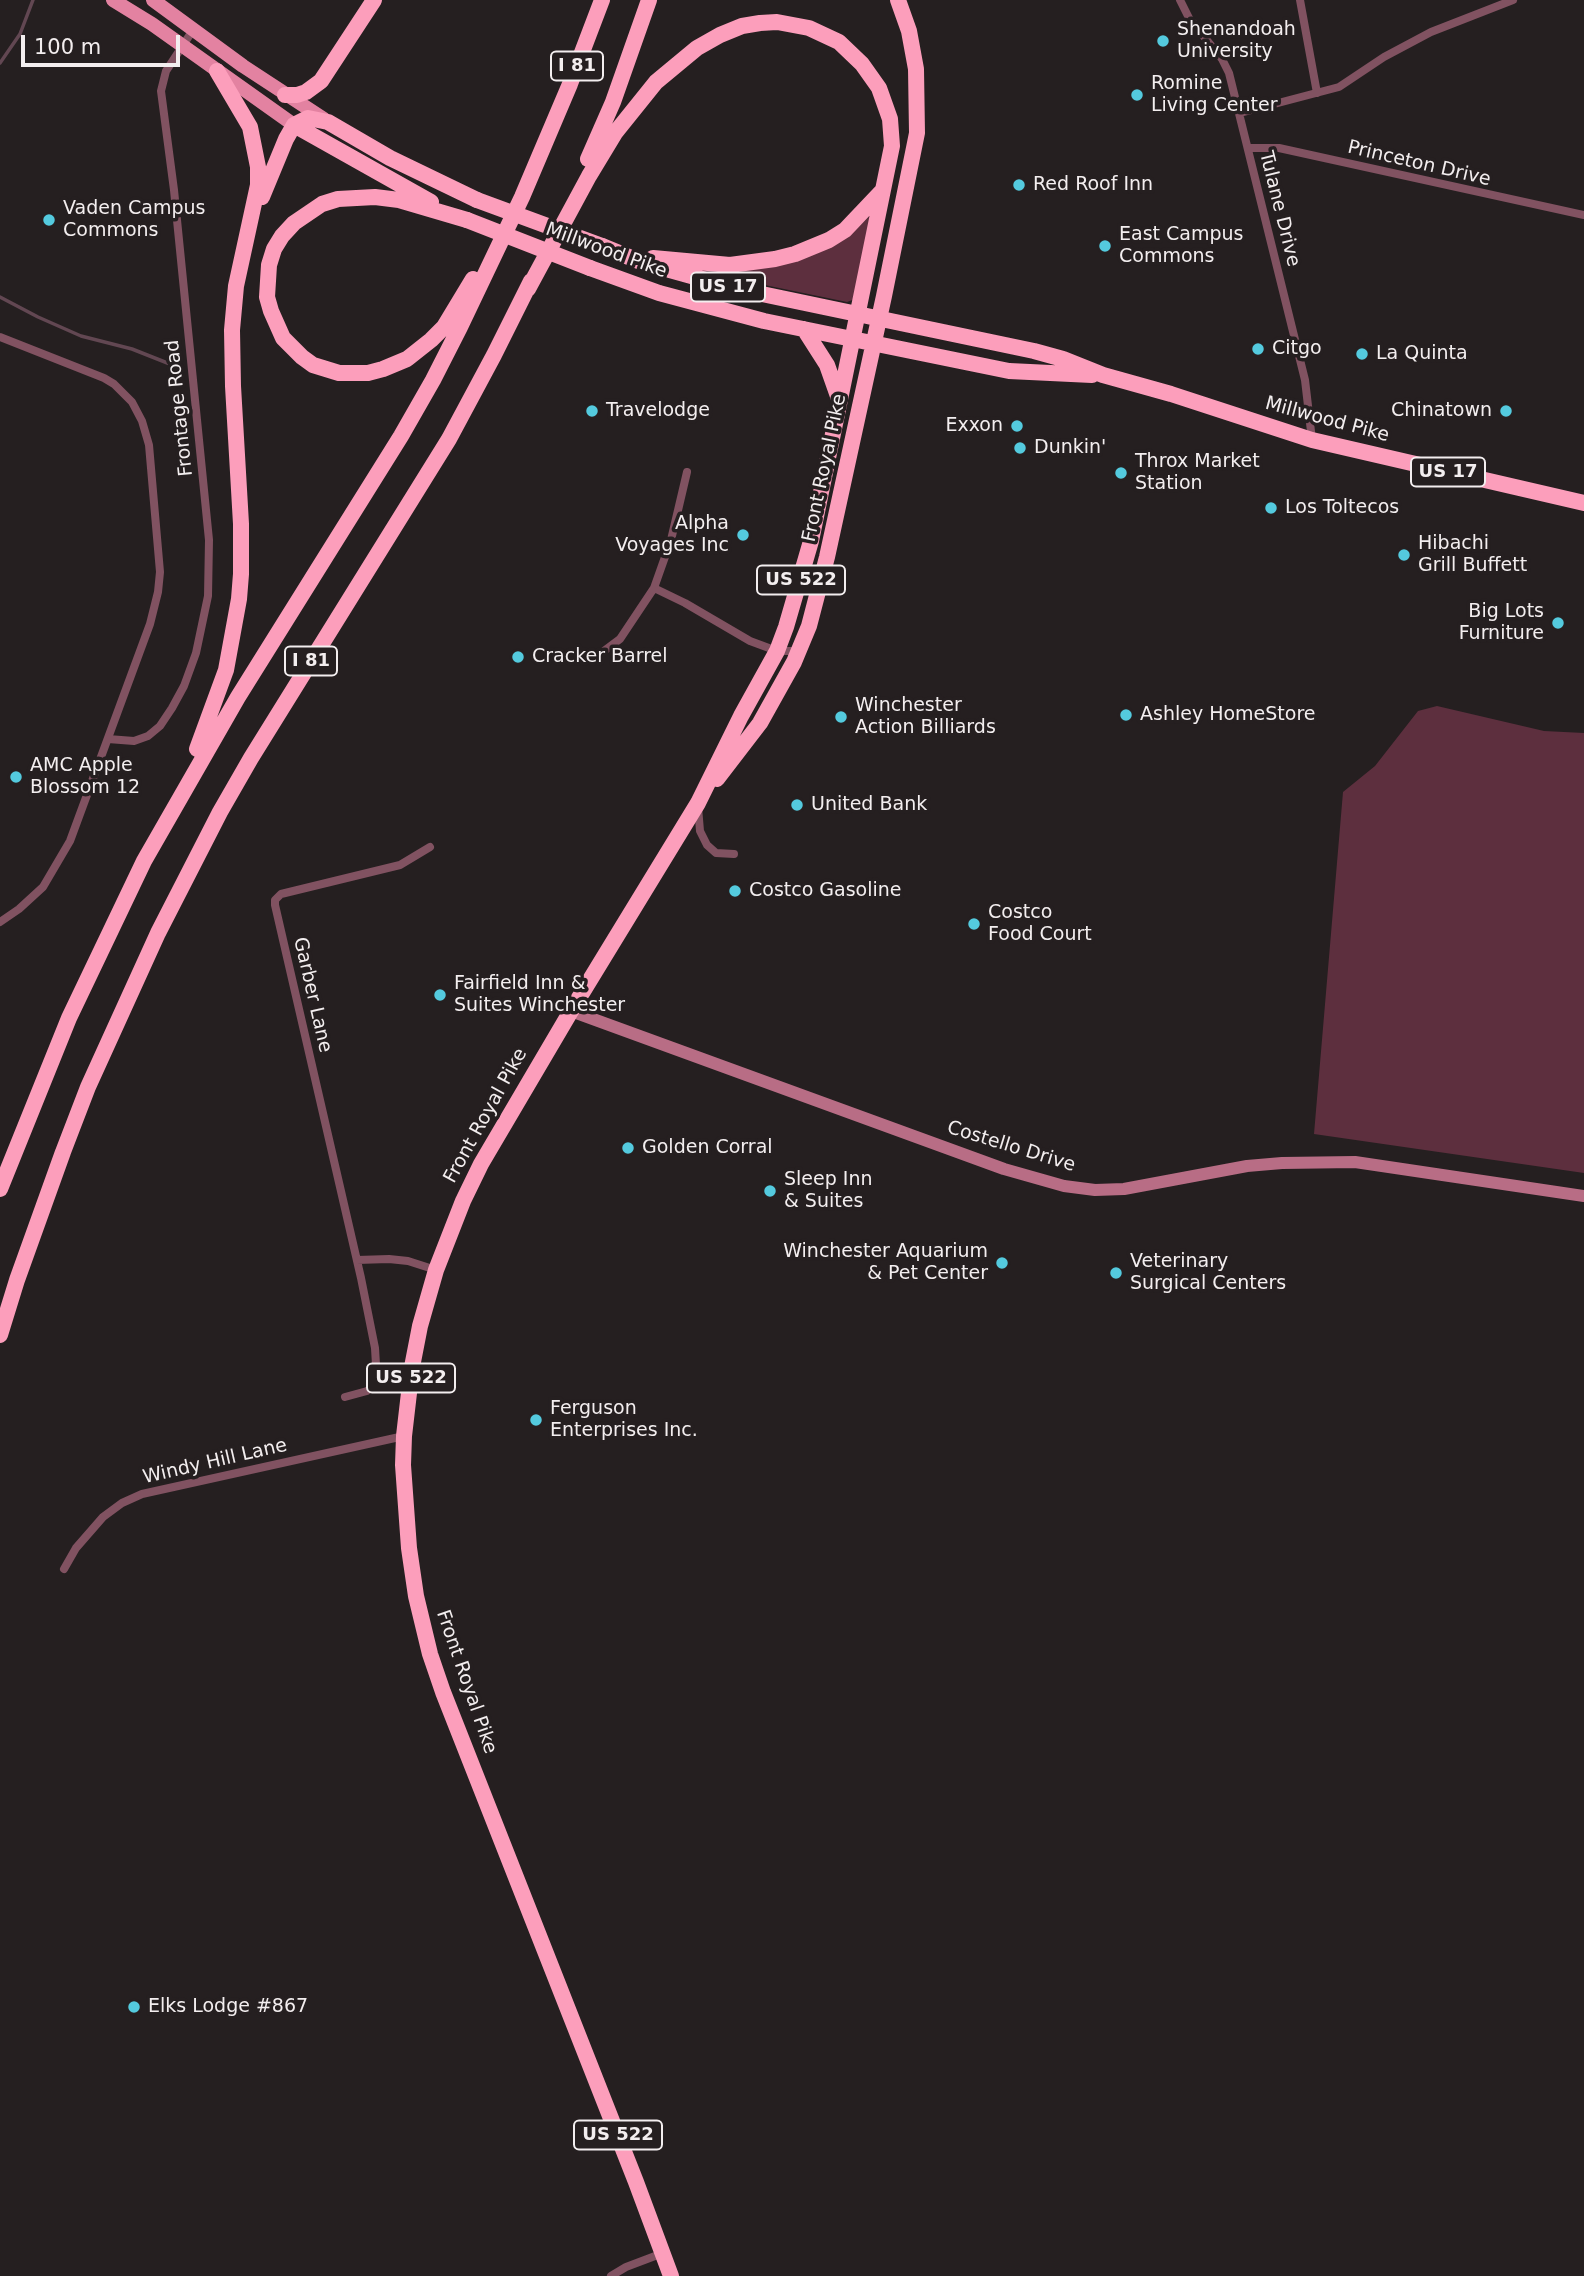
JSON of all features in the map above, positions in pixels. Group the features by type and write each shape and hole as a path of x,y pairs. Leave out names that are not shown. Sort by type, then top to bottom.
{"highway":[{"path":"285,95 306,92 321,81 374,0"},
{"name":"I 81","path":"0,1189 69,1018 122,904 163,825 237,697 401,436 433,380 499,248 562,105 602,0"},
{"name":"I 81","path":"0,1335 21,1267 88,1087 158,933 220,812 449,439 528,289 613,102 649,0"},
{"name":"Front Royal Pike","path":"698,803 760,723 799,650 822,580 906,192 916,133 918,92 915,60 909,31 898,0"},
{"name":"Front Royal Pike","path":"528,289 603,151 656,82 697,48 742,26 777,22 810,28 839,42 862,64 879,88 890,118 891,146 884,188 803,573 786,627 777,651 698,803 571,1011 481,1164 463,1200 436,1270 415,1353 404,1436 403,1465 409,1548 420,1615 430,1654 671,2276"},
{"path":"163,825 226,670 236,624 242,574 232,330 236,286 258,185 250,127 217,71"},
{"path":"249,228 294,125 308,118 328,122"},
{"name":"Millwood Pike","path":"328,122 390,158 477,200 641,262 738,289 1034,351 1312,440 1584,503"},
{"name":"Millwood Pike","path":"294,125 389,180 467,220 590,268 703,306 1009,371 1103,375"},
{"path":"623,254 730,265 785,256 845,230 884,188"},
{"path":"467,220 399,200 375,197 338,199 307,213 282,236 269,265 267,297 283,338 313,365 339,373 368,373 396,364 419,350 444,327 483,263 499,248"},
{"path":"804,329 827,365 839,401"}],"main road":[{"name":"US 17","path":"113,0 183,46"},
{"name":"US 17","path":"153,0 193,30"},
{"name":"Millwood Pike","path":"193,30 328,122"},
{"name":"Millwood Pike","path":"183,46 294,125"}],"street":[{"name":"Tulane Drive","path":"1180,0 1189,18 1222,59 1229,72 1305,380 1312,440"},
{"path":"1300,0 1317,93"},
{"path":"1240,113 1339,87 1384,57 1431,32 1513,0"},
{"name":"Frontage Road","path":"108,739 127,741 141,738 152,733 166,717 184,686 196,653 208,596 209,540 174,190 161,102 164,76 193,30"},
{"name":"Princeton Drive","path":"1248,148 1279,148 1584,215"},
{"path":"0,337 91,372 114,384 132,402 146,431 149,445 160,562 159,592 150,624 69,841 51,876 31,900 0,922"},
{"path":"604,651 620,639 654,588 671,540 687,472"},
{"path":"654,588 750,641 777,651 799,650"},
{"path":"698,803 701,831 706,845 716,853 734,854"},
{"name":"Garber Lane","path":"345,1397 367,1391 375,1381 375,1348 275,900 281,894 400,865 430,847"},
{"name":"Costello Drive","path":"571,1011 1004,1169 1064,1186 1096,1190 1124,1189 1247,1166 1355,1162 1584,1196"},
{"path":"356,1260 408,1261 436,1270"},
{"name":"Windy Hill Lane","path":"64,1569 76,1548 103,1517 122,1503 142,1494 404,1436"},
{"path":"611,2276 634,2263 663,2253"}],"shaded area":[{"path":"872,214 855,299 847,302 697,271 696,268 734,272 776,266 851,234"},
{"path":"1437,706 1544,731 1584,733 1584,1173 1314,1134 1343,792 1375,766 1418,711"}],"waterway":[{"path":"0,63 20,34 33,0"},
{"path":"0,297 81,336 132,349 175,366"}],"place":[{"name":"Shenandoah University","path":"1163,41"},
{"name":"Romine Living Center","path":"1137,95"},
{"name":"Red Roof Inn","path":"1019,185"},
{"name":"Vaden Campus Commons","path":"49,220"},
{"name":"East Campus Commons","path":"1105,246"},
{"name":"Citgo","path":"1258,349"},
{"name":"La Quinta","path":"1362,354"},
{"name":"Travelodge","path":"592,411"},
{"name":"Chinatown","path":"1506,411"},
{"name":"Exxon","path":"1017,426"},
{"name":"Dunkin'","path":"1020,448"},
{"name":"Throx Market Station","path":"1121,473"},
{"name":"Los Toltecos","path":"1271,508"},
{"name":"Alpha Voyages Inc","path":"743,535"},
{"name":"Hibachi Grill Buffett","path":"1404,555"},
{"name":"Big Lots Furniture","path":"1558,623"},
{"name":"Cracker Barrel","path":"518,657"},
{"name":"Ashley HomeStore","path":"1126,715"},
{"name":"Winchester Action Billiards","path":"841,717"},
{"name":"AMC Apple Blossom 12","path":"16,777"},
{"name":"United Bank","path":"797,805"},
{"name":"Costco Gasoline","path":"735,891"},
{"name":"Costco Food Court","path":"974,924"},
{"name":"Fairfield Inn & Suites Winchester","path":"440,995"},
{"name":"Golden Corral","path":"628,1148"},
{"name":"Sleep Inn & Suites","path":"770,1191"},
{"name":"Winchester Aquarium & Pet Center","path":"1002,1263"},
{"name":"Veterinary Surgical Centers","path":"1116,1273"},
{"name":"Ferguson Enterprises Inc.","path":"536,1420"},
{"name":"Elks Lodge #867","path":"134,2007"}]}
